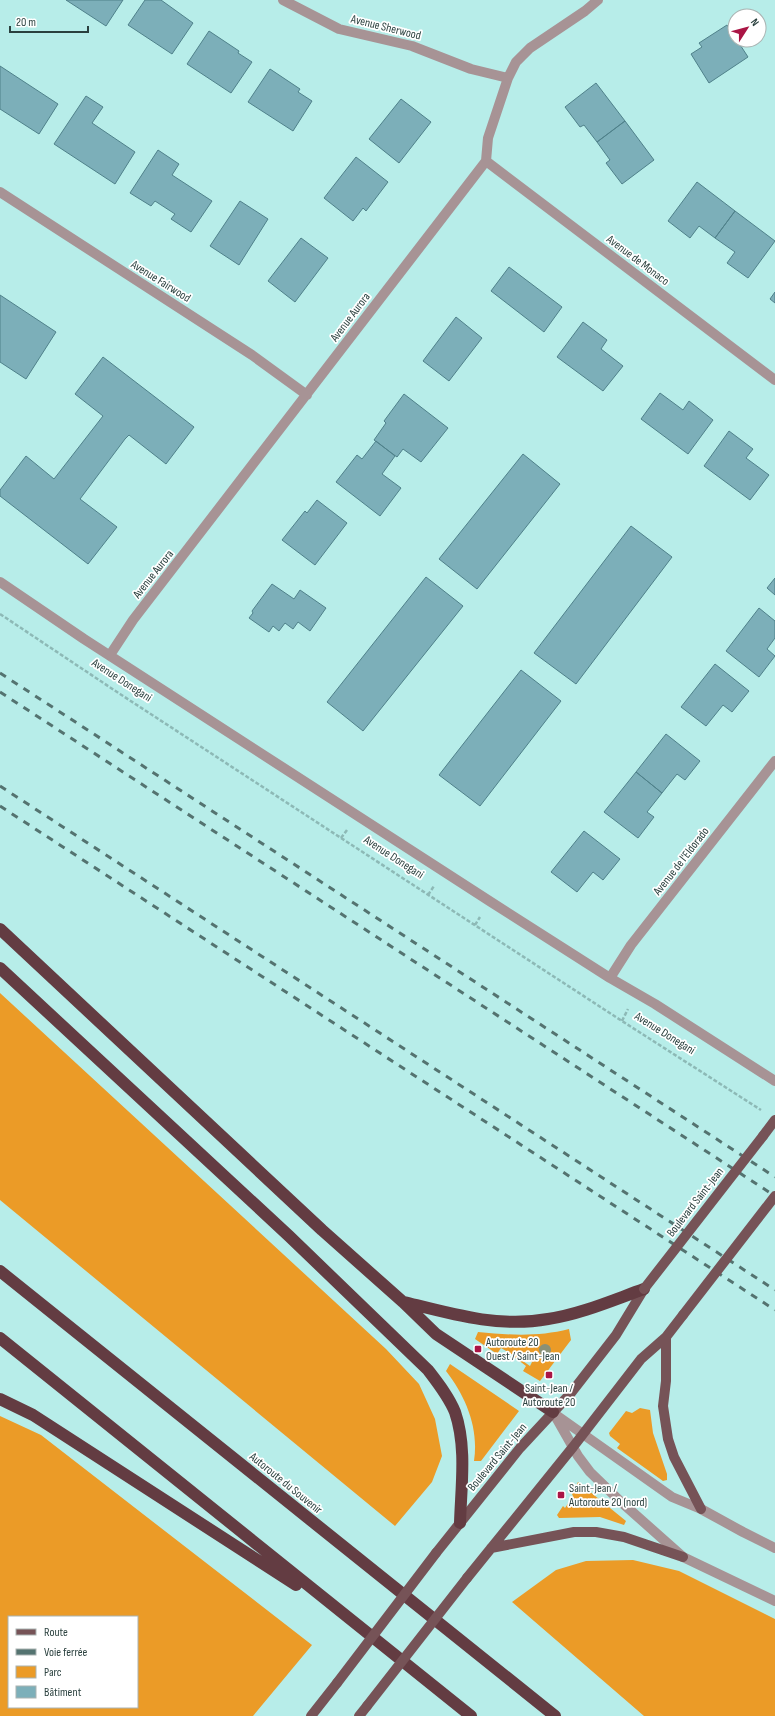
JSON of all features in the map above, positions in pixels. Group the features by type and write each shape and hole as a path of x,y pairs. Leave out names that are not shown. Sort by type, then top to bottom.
{"highway":[{"path":"0,929 436,1334 553,1412"},
{"path":"0,968 284,1231 428,1370 446,1396 459,1425 462,1456 460,1523"},
{"name":"Autoroute du Souvenir","path":"0,1271 555,1716"},
{"path":"403,1302 474,1319 505,1322 535,1321 572,1313 644,1289"},
{"path":"0,1338 471,1716"},
{"path":"0,1399 33,1414 350,1620"}],"main road":[{"name":"Boulevard Saint-Jean","path":"311,1716 436,1553 520,1448 571,1393 616,1334 644,1289 775,1120"},
{"path":"359,1716 641,1359 666,1337 775,1196"},
{"path":"666,1337 666,1381 663,1406 664,1422 674,1457 701,1509"},
{"path":"491,1548 574,1532 587,1532 613,1534 683,1557"}],"street":[{"name":"Avenue Sherwood","path":"284,0 339,29 412,46 471,69 508,78"},
{"path":"486,161 488,138 508,78 516,62 530,48 598,0"},
{"name":"Avenue de Monaco","path":"486,161 775,380"},
{"name":"Avenue Aurora","path":"110,655 133,620 486,161"},
{"name":"Avenue Fairwood","path":"0,192 252,355 307,395"},
{"name":"Avenue Donegani","path":"0,582 110,655 610,978 655,1004 775,1081"},
{"name":"Avenue de l'Eldorado","path":"610,978 631,945 775,761"},
{"path":"553,1412 672,1497 701,1509 775,1548"},
{"path":"553,1412 573,1447 590,1472 683,1557 775,1601"}],"path":[{"name":"Avenue Donegani","path":"0,614 428,895 762,1110"},
{"path":"253,781 257,776"},
{"path":"341,838 349,828"},
{"path":"428,895 436,884"},
{"path":"475,925 482,914"},
{"path":"622,1021 629,1010"}],"green space":[{"path":"0,993 386,1349 419,1384 435,1419 442,1456 432,1482 395,1526 0,1200"},
{"path":"569,1329 571,1340 540,1381 523,1371 526,1366 513,1355 501,1348 497,1354 475,1339 478,1332 524,1335 557,1332","holes":["519,1354 532,1362 530,1366 517,1357"]},
{"path":"450,1364 519,1411 481,1461 474,1461 475,1437 473,1425 460,1391 446,1371"},
{"path":"640,1408 650,1410 653,1433 667,1474 667,1480 663,1481 617,1448 620,1444 610,1436 609,1433 626,1411 632,1413"},
{"path":"0,1416 41,1435 312,1645 253,1716 0,1716"},
{"path":"578,1482 626,1521 624,1525 600,1517 559,1518 557,1515 563,1506 565,1508 573,1496 572,1494"},
{"path":"633,1560 679,1571 775,1619 775,1716 644,1716 512,1602 556,1570 586,1561"}],"building":[{"path":"66,0 123,0 106,26"},
{"path":"145,0 161,0 193,23 172,54 128,25"},
{"path":"727,25 727,48 742,48 748,57 709,83 691,54 702,47 699,43"},
{"path":"209,31 239,51 238,53 252,62 231,93 187,64"},
{"path":"0,66 58,104 39,134 0,109"},
{"path":"270,69 300,89 298,92 312,101 293,131 248,102"},
{"path":"596,83 625,121 597,142 584,125 580,127 565,107"},
{"path":"86,96 103,107 92,123 135,152 115,184 54,144"},
{"path":"401,99 431,122 399,163 369,139"},
{"path":"625,121 654,160 622,184 606,163 610,160 597,142"},
{"path":"158,150 179,164 172,175 212,201 191,232 171,219 175,214 155,201 151,206 130,193"},
{"path":"356,157 388,182 366,211 363,208 353,221 324,198"},
{"path":"697,182 735,211 715,238 699,226 690,238 668,221"},
{"path":"240,201 268,219 239,265 210,246"},
{"path":"735,211 775,241 748,278 727,263 735,252 715,238"},
{"path":"301,238 328,258 295,302 268,281"},
{"path":"509,267 562,307 544,332 491,291"},
{"path":"775,292 775,303 770,299"},
{"path":"0,295 56,332 26,379 0,362"},
{"path":"456,317 482,338 449,381 423,361"},
{"path":"583,322 607,340 601,349 623,366 603,391 557,357"},
{"path":"103,357 194,427 166,464 129,435 125,439 80,499 117,527 88,564 0,496 0,490 26,456 54,479 103,416 75,394"},
{"path":"660,393 683,410 689,401 713,420 688,454 641,419"},
{"path":"404,394 448,428 421,462 403,449 397,457 374,440 386,423 384,421"},
{"path":"729,431 753,449 746,458 769,475 750,500 704,466"},
{"path":"376,441 395,456 382,474 401,488 380,516 336,482 357,455 362,459"},
{"path":"523,454 560,484 477,589 439,559"},
{"path":"317,500 347,523 315,565 282,540 305,511 307,513"},
{"path":"631,526 672,557 576,684 534,653"},
{"path":"426,577 463,606 363,731 327,702"},
{"path":"775,578 775,595 767,588"},
{"path":"272,584 294,599 300,590 326,608 310,631 298,622 293,629 285,623 279,631 273,626 269,632 249,618 253,613 252,611"},
{"path":"759,608 775,621 775,638 767,649 775,656 759,677 726,651"},
{"path":"715,664 749,691 732,712 723,705 706,726 681,707"},
{"path":"521,670 561,701 480,806 439,775"},
{"path":"666,734 700,761 685,780 677,774 662,793 636,772"},
{"path":"636,772 662,793 647,812 654,817 638,838 604,812"},
{"path":"584,831 620,859 603,880 593,872 577,892 551,872"}],"railway":[{"path":"0,673 775,1177"},
{"path":"0,692 775,1196"},
{"path":"0,786 775,1290"},
{"path":"0,806 775,1310"}],"place":[{"name":"Autoroute 20 Ouest / Saint-Jean","path":"478,1349"},
{"name":"Saint-Jean / Autoroute 20","path":"549,1375"},
{"name":"Saint-Jean / Autoroute 20 (nord)","path":"561,1495"}]}
